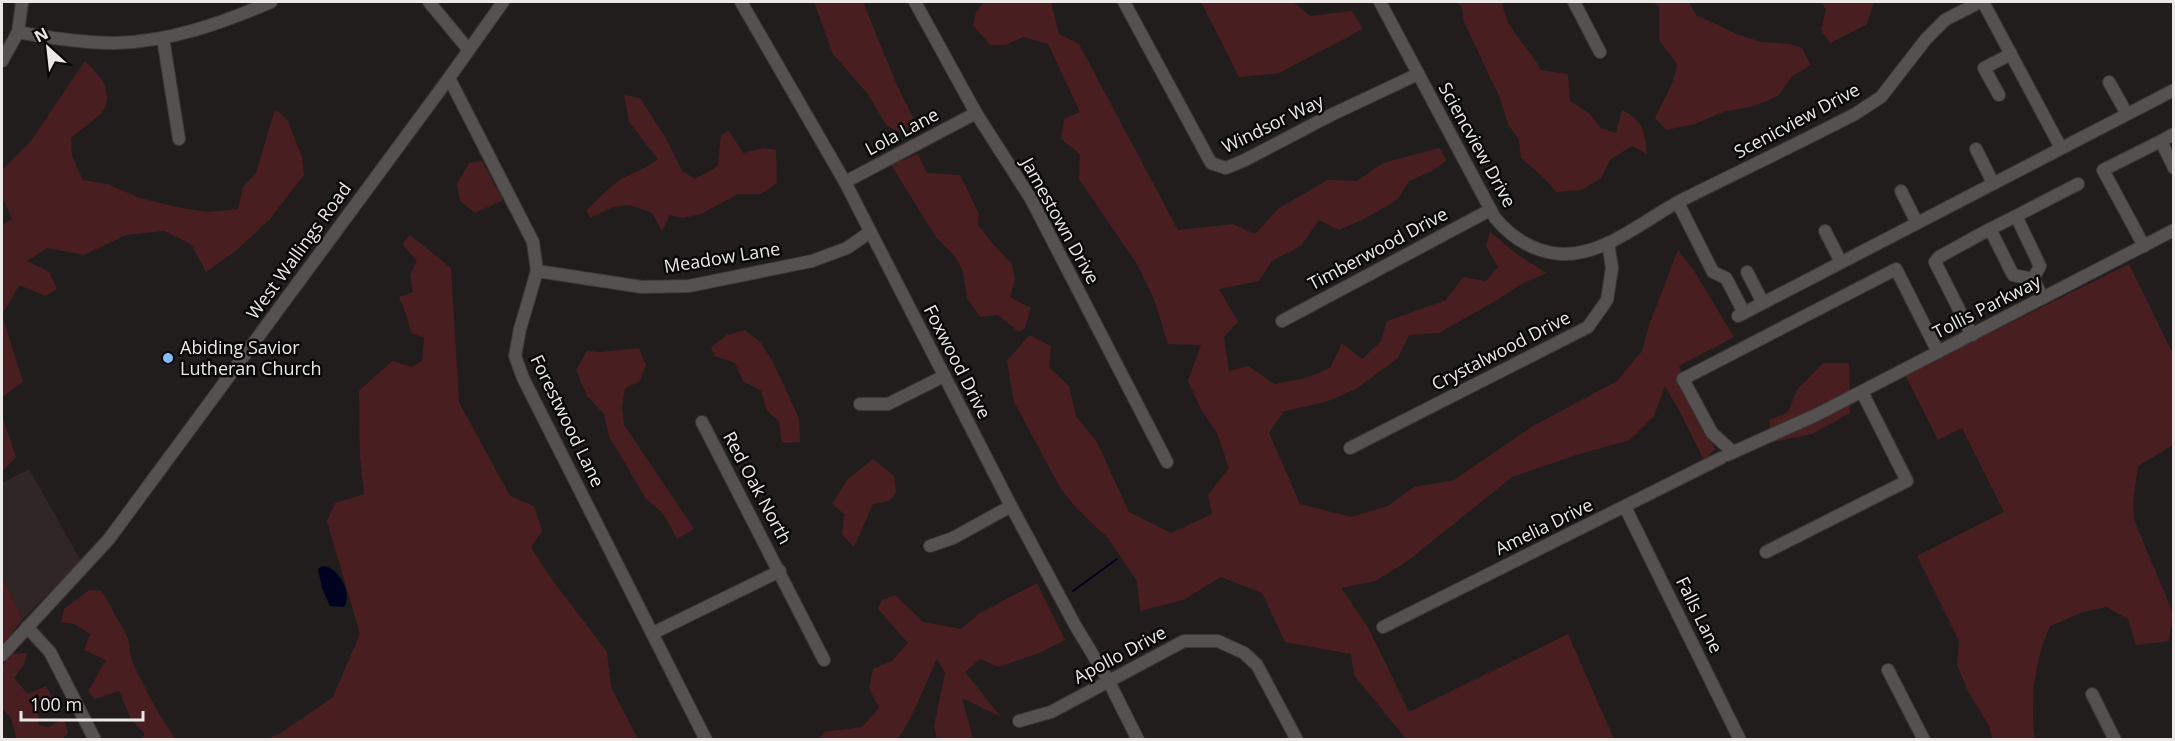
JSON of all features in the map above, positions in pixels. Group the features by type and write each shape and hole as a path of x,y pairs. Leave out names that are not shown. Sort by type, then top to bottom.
{"street":[{"path":"2,61 18,32 22,2"},
{"path":"18,32 68,40 115,43 163,38 234,18 271,2"},
{"path":"429,2 468,49"},
{"name":"West Wallings Road","path":"2,655 109,539 503,2"},
{"name":"Foxwood Drive","path":"741,2 845,182 1011,506 1075,625 1108,680 1138,740"},
{"name":"Jamestown Drive","path":"915,2 975,113 1031,199 1167,462"},
{"name":"Windsor Way","path":"1124,2 1211,163 1218,167 1226,168 1245,160 1331,115 1418,74"},
{"name":"Sciencview Drive","path":"1380,2 1490,210 1508,232 1538,250 1561,254 1608,243"},
{"path":"1574,2 1600,52"},
{"path":"1981,2 2061,148"},
{"name":"Scenicview Drive","path":"1608,243 1678,202 1848,118 1881,97 1926,39 1945,20 1981,2"},
{"path":"163,38 179,139"},
{"path":"1999,96 1984,68 2011,54"},
{"name":"Forestwood Lane","path":"449,78 533,242 537,271 520,329 515,356 522,378 706,740"},
{"path":"2109,82 2127,114"},
{"path":"1678,202 1713,272 1726,278 1741,314 2174,90"},
{"name":"Lola Lane","path":"845,182 975,113"},
{"path":"2144,246 2103,170 2174,134"},
{"path":"2161,141 2174,168"},
{"path":"1976,149 1994,183"},
{"path":"1972,335 1935,262 1939,257 1990,229 2078,184"},
{"path":"1901,191 1917,223"},
{"name":"Timberwood Drive","path":"1282,321 1490,210"},
{"path":"2016,216 2040,266 2033,279"},
{"path":"1990,229 2013,275 2033,279"},
{"name":"Tollis Parkway","path":"1816,415 2174,230"},
{"path":"1825,231 1841,262"},
{"name":"Meadow Lane","path":"537,271 642,287 689,286 812,261 847,248 870,232"},
{"name":"Crystalwood Drive","path":"1350,448 1588,327 1607,300 1612,267 1608,243"},
{"path":"1727,455 1712,433 1683,379 1896,269 1938,352"},
{"path":"1747,272 1763,303"},
{"path":"2033,279 2043,298"},
{"path":"860,404 888,404 944,376"},
{"path":"1766,552 1907,481 1862,392"},
{"name":"Amelia Drive","path":"1383,627 1727,455 1816,415"},
{"name":"Red Oak North","path":"702,422 824,660"},
{"path":"930,546 953,538 1011,506"},
{"name":"Falls Lane","path":"1625,507 1740,740"},
{"path":"653,633 780,571"},
{"path":"27,627 50,652 95,740"},
{"name":"Apollo Drive","path":"1019,721 1051,712 1184,641 1218,641 1244,653 1257,665 1297,740"},
{"path":"1887,670 1924,740"},
{"path":"2092,694 2115,740"}],"shaded area":[{"path":"814,2 863,2 897,85 913,117 905,135 887,126 867,93 833,54"},
{"path":"984,2 1051,2 1059,34 1079,44 1178,230 1233,224 1255,234 1278,209 1327,180 1357,181 1383,163 1439,148 1447,160 1432,171 1409,181 1397,200 1366,218 1339,230 1319,220 1301,246 1272,261 1259,281 1219,289 1238,322 1224,337 1229,371 1248,366 1274,384 1306,378 1330,368 1342,343 1362,359 1381,341 1387,321 1446,300 1463,277 1486,281 1498,267 1486,246 1490,232 1521,257 1547,273 1521,284 1439,333 1409,335 1398,358 1356,389 1326,402 1284,411 1269,433 1300,504 1351,517 1388,506 1414,487 1454,480 1533,426 1617,381 1642,351 1649,325 1678,250 1693,269 1734,337 1679,366 1715,449 1704,460 1665,386 1654,416 1630,440 1576,455 1512,477 1405,563 1375,581 1341,588 1368,627 1409,712 1568,634 1614,739 1406,739 1354,675 1351,654 1285,642 1262,593 1221,577 1183,600 1140,611 1137,581 1108,538 1078,510 1061,489 1014,402 1007,361 1029,335 1051,346 1049,367 1069,386 1076,416 1097,442 1129,512 1171,533 1212,514 1208,495 1229,468 1217,433 1201,409 1188,381 1201,345 1168,344 1154,299 1137,264 1079,179 1080,154 1061,139 1064,119 1080,112 1048,44 1023,37 1006,45 990,45 973,25 976,12"},
{"path":"1201,2 1293,2 1310,16 1352,11 1363,29 1279,73 1239,77"},
{"path":"1456,2 1502,2 1508,22 1541,70 1568,74 1570,101 1590,114 1601,128 1616,133 1622,110 1629,114 1642,127 1647,154 1632,146 1611,159 1601,178 1582,190 1556,192 1521,158 1519,140 1508,124 1500,98 1464,22 1462,7"},
{"path":"1653,2 1689,2 1696,15 1737,34 1761,42 1790,44 1802,48 1811,65 1792,76 1778,96 1754,106 1723,112 1695,124 1666,130 1655,118 1671,85 1677,64 1659,40 1659,7"},
{"path":"1820,2 1874,2 1867,24 1830,43 1821,30 1826,9"},
{"path":"85,61 103,82 107,102 102,112 71,138 72,156 83,180 107,184 140,198 208,212 238,209 243,187 256,173 275,109 287,119 302,157 304,175 270,219 237,250 206,272 191,244 164,231 126,235 84,255 47,248 27,261 49,272 57,289 45,296 19,285 2,315 2,225 12,219 2,197 2,170 31,141"},
{"path":"624,95 640,98 664,135 682,171 695,179 718,166 721,135 729,131 743,153 763,148 776,150 777,183 761,194 738,194 701,214 683,218 670,215 662,231 652,213 630,205 613,207 590,218 586,211 612,186 658,159 629,122"},
{"path":"918,154 927,173 960,175 979,214 978,225 1012,264 1015,279 1010,297 1031,308 1025,328 1019,332 998,315 980,317 967,298 963,271 954,255 936,237 891,165"},
{"path":"482,161 503,200 475,213 460,201 457,184 469,163"},
{"path":"410,235 451,268 459,402 510,496 534,506 542,531 531,547 550,577 607,652 611,687 638,739 267,739 281,733 333,697 360,634 327,521 335,503 364,494 360,458 359,391 392,361 412,367 422,361 424,338 411,333 399,297 413,292 410,275 417,261 402,244"},
{"path":"2129,264 2173,354 2173,445 2138,466 2133,502 2134,520 2173,613 2169,641 2136,645 2128,619 2106,607 2083,612 2050,626 2040,653 2033,696 2035,739 1992,739 1989,726 1968,691 1957,665 1959,641 1917,556 2004,512 1962,428 1938,440 1905,375"},
{"path":"2,315 23,382 2,397"},
{"path":"745,330 761,343 773,362 799,418 800,442 782,443 779,421 767,411 761,391 743,381 735,363 715,356 711,347 727,335"},
{"path":"639,348 646,365 639,382 625,388 622,408 624,425 694,529 677,539 663,513 646,499 609,436 604,414 587,396 576,370 587,351 601,352"},
{"path":"1823,363 1849,363 1850,413 1812,434 1773,442 1769,420 1788,412 1797,390"},
{"path":"2,416 16,457 2,472"},
{"path":"873,459 894,476 896,493 889,501 873,504 854,547 842,534 844,514 832,504 847,480"},
{"path":"29,469 81,561 23,619 2,576 2,483"},
{"path":"2,576 23,619 2,645"},
{"path":"1037,583 1065,640 1039,653 999,667 980,659 965,672 1001,717 962,698 973,739 937,739 934,726 945,673 937,659 898,739 818,740 824,732 862,727 879,708 869,688 873,669 892,661 908,643 878,609 882,600 895,595 923,622 961,629 980,613"},
{"path":"89,590 102,591 128,638 132,662 155,707 175,739 140,739 145,734 131,719 119,691 95,699 88,692 106,660 84,650 90,634 74,624 61,622 64,609"},
{"path":"27,653 24,664 14,678 28,694 46,686 53,699 39,706 38,725 48,727 64,719 68,733 62,739 17,739 11,718 2,708 2,668 9,654"}],"water":[{"path":"322,566 334,571 343,582 347,595 344,607 330,606 322,588 318,569"}],"waterway":[{"path":"1073,591 1117,559"}],"place":[{"name":"Abiding Savior Lutheran Church","path":"168,358"}]}
